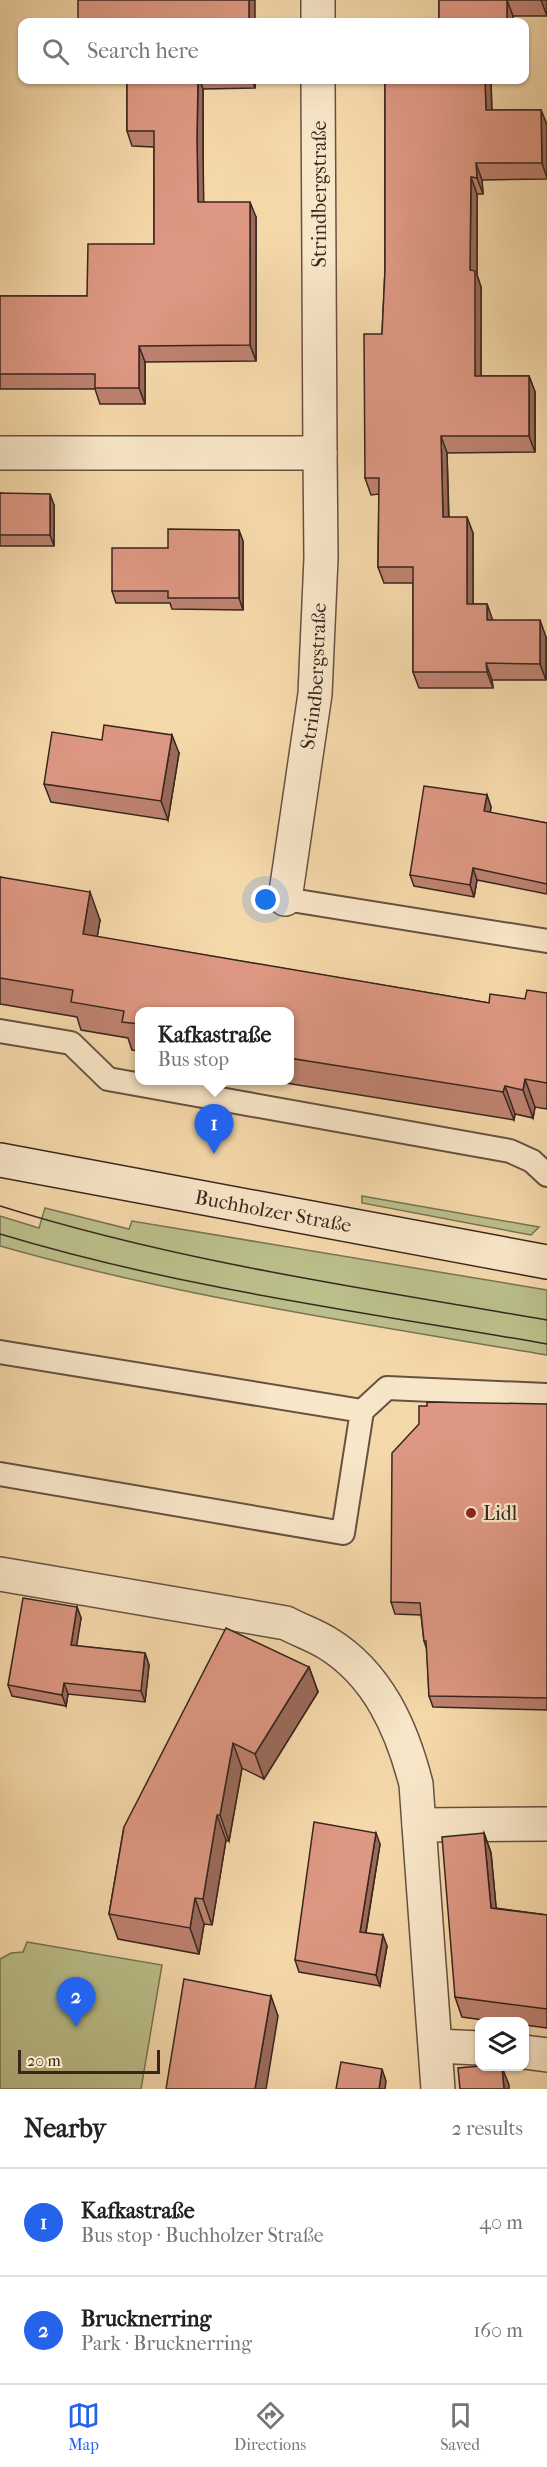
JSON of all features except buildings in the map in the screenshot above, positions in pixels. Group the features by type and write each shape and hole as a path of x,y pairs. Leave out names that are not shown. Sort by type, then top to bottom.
{"street":[{"path":"318,0 318,18"},
{"name":"Strindbergstraße","path":"285,899 315,694 321,558 318,84"},
{"path":"0,453 320,453"},
{"name":"Buchholzer Straße","path":"0,1160 547,1262"},
{"path":"0,1574 286,1623 328,1643 356,1666 387,1704 406,1744 416,1784 438,2089"},
{"path":"419,1825 547,1824"},
{"path":"436,2046 475,2048"},
{"path":"529,2053 547,2055"}],"lane":[{"path":"285,899 547,941"},
{"path":"0,1031 71,1043 108,1079 135,1084"},
{"path":"142,1085 510,1151 532,1161 547,1175"},
{"path":"0,1352 362,1411"},
{"path":"0,1474 343,1533 362,1411 387,1388 546,1395"}],"green space":[{"path":"362,1196 539,1227 531,1235 362,1203"},
{"path":"45,1208 129,1229 132,1221 547,1290 547,1355 203,1295 0,1246 0,1216 39,1228"},
{"path":"27,1942 162,1965 141,2089 0,2089 0,1959 11,1953 23,1952"}],"tram line":[{"path":"0,1206 67,1226 203,1258 340,1285 547,1320"},
{"path":"0,1234 67,1253 203,1284 547,1344"}],"place":[{"name":"Kafkastraße","path":"214,1154"},
{"name":"Lidl","path":"471,1513"},
{"name":"Brucknerring","path":"76,2027"}]}
